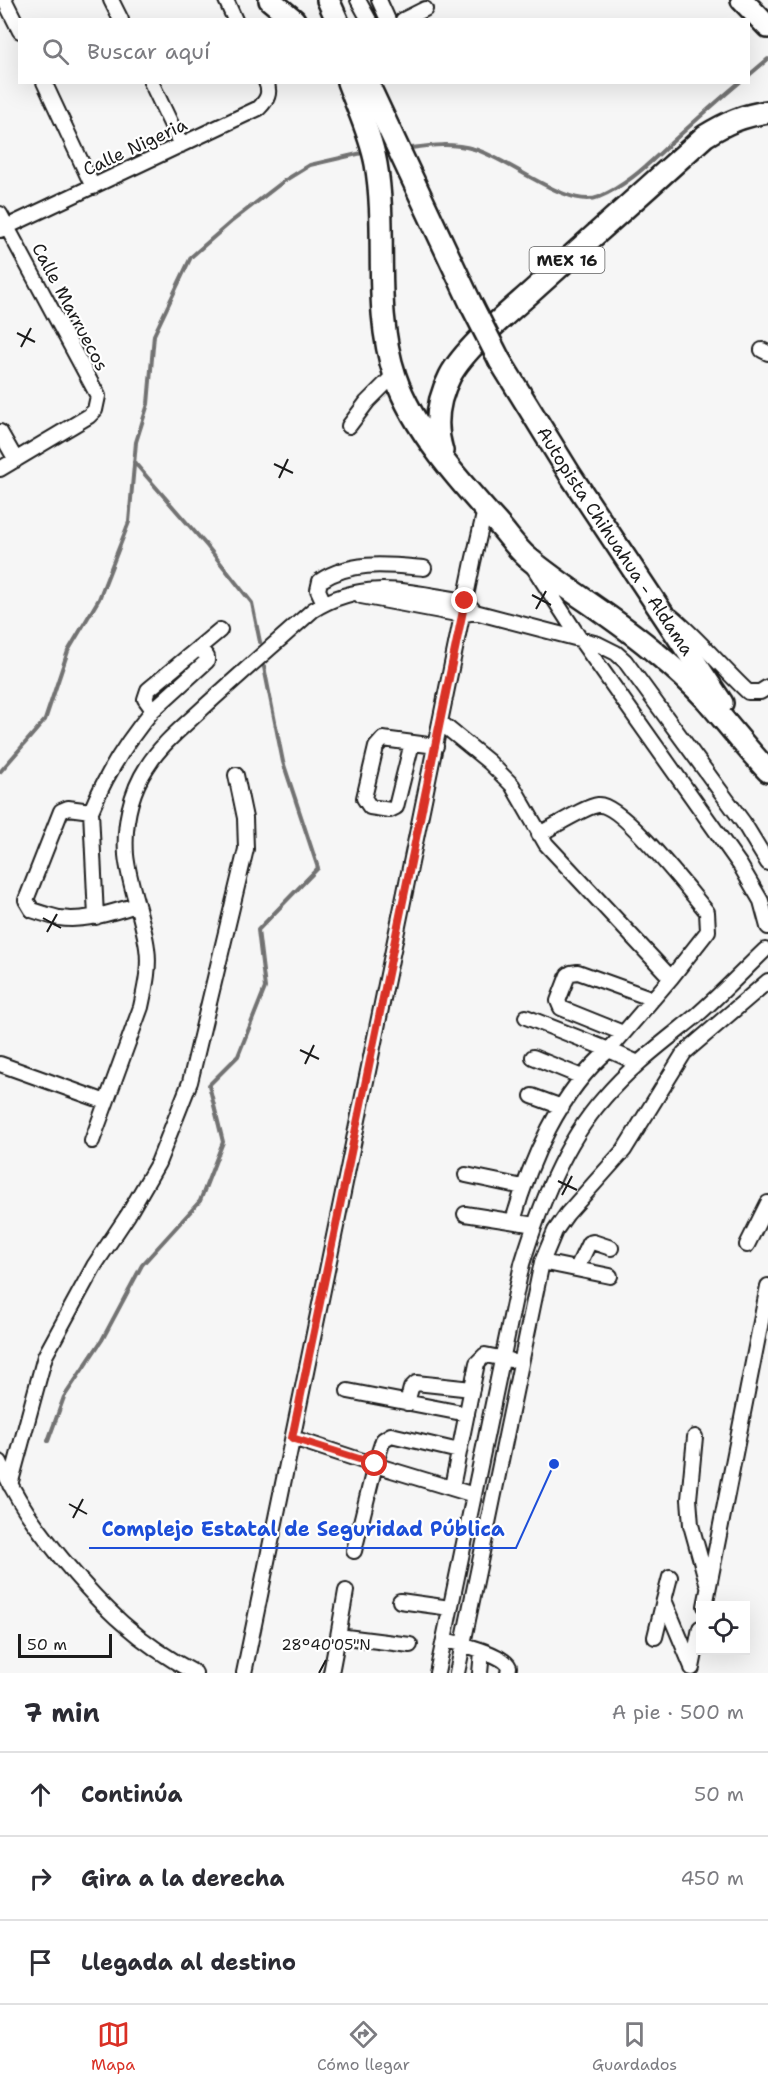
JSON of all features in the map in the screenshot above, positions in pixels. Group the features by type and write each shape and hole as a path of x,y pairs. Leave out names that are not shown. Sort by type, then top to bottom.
{"highway":[{"path":"270,0 292,18"},
{"path":"328,0 336,18"},
{"path":"742,0 768,27"},
{"path":"349,84 376,163 384,314 389,356 394,375 412,413 446,462 526,557 654,651 705,698 744,747 768,771"},
{"name":"Autopista Chihuahua - Aldama","path":"368,84 500,361 570,476 768,771"},
{"name":"MEX 16","path":"446,462 438,436 437,413 441,395 450,375 462,358 506,315 705,136 729,121 768,112"}],"street":[{"path":"111,0 120,18"},
{"path":"226,0 234,18"},
{"path":"358,0 368,18"},
{"path":"379,0 387,18"},
{"path":"4,1 18,27"},
{"path":"407,18 425,9"},
{"path":"45,84 93,187"},
{"path":"152,84 181,145"},
{"name":"Calle Nigeria","path":"2,224 93,187 259,108 268,96 267,84"},
{"name":"Calle Marruecos","path":"2,224 98,396 95,410 89,416 16,460"},
{"path":"349,426 367,402 394,375"},
{"path":"0,432 16,460 0,469"},
{"path":"244,1673 440,722 467,610 485,510"},
{"path":"526,557 580,639 740,865 761,901 768,927"},
{"path":"324,603 318,590 320,581 346,570 363,565 424,568"},
{"path":"92,1141 141,1007 146,986 148,949 126,856 126,826 129,808 147,767 172,737 229,684 313,610 324,603 348,594 380,589 580,639 616,653 625,661 743,822 768,863"},
{"path":"660,608 685,628 748,692 760,692 768,687"},
{"path":"96,917 90,811 115,761 129,739 153,710 207,661 207,657 199,647 220,630"},
{"path":"440,722 502,775 515,790 546,844 671,978"},
{"path":"412,743 396,807 390,810 370,807 364,798 378,743 383,739 436,746"},
{"path":"10,1485 45,1356 94,1266 128,1215 158,1163 190,1082 246,849 245,818 236,775"},
{"path":"513,1221 533,1162 562,1107 582,1077 594,1062 609,1050 708,931 707,912 656,851 616,813 596,805 539,834"},
{"path":"90,811 68,808 61,811 26,900 32,910 58,918 96,917 137,905"},
{"path":"437,1673 522,1264 558,1169 603,1099 638,1063 720,994 767,949"},
{"path":"623,1033 561,1008 558,1001 568,975 578,972 653,999"},
{"path":"457,1673 542,1262 555,1231 567,1214 624,1150 684,1053 768,981"},
{"path":"526,1017 638,1063"},
{"path":"533,1057 582,1077"},
{"path":"0,1064 106,1102"},
{"path":"532,1096 562,1107"},
{"path":"466,1175 523,1187"},
{"path":"747,1245 768,1203"},
{"path":"465,1214 535,1225"},
{"path":"577,1268 587,1245 591,1242 611,1248"},
{"path":"542,1262 610,1276"},
{"path":"706,1601 768,1286"},
{"path":"452,1487 477,1363 485,1355 521,1362"},
{"path":"407,1402 411,1388 416,1383 472,1389"},
{"path":"348,1391 467,1414"},
{"path":"354,1551 383,1440 391,1435 459,1451"},
{"path":"694,1437 689,1499 691,1525 709,1588"},
{"path":"292,1438 474,1495"},
{"path":"0,1462 24,1511 112,1616 138,1638 172,1661 195,1673"},
{"path":"655,1637 670,1577"},
{"path":"331,1673 346,1591"},
{"path":"664,1600 692,1670"},
{"path":"400,1601 450,1608"},
{"path":"338,1636 410,1645"},
{"path":"444,1640 463,1644 505,1660 509,1667 508,1673"},
{"path":"692,1670 696,1649"},
{"path":"480,1673 482,1652"}],"waterway":[{"path":"750,74 768,59"},
{"path":"411,148 443,145 474,149 504,162 555,190 586,199 599,197 637,173 738,84"},
{"path":"0,772 45,720 68,651 99,599 129,522 136,442 148,404 154,335 191,257 284,181 310,165 362,153"},
{"path":"134,462 207,546 252,603 260,642"},
{"path":"48,1441 64,1397 102,1340 142,1265 200,1201 223,1142 209,1085 238,1056 265,988 258,930 318,868 283,762 264,667"}],"place":[{"name":"Complejo Estatal de Seguridad Pública","path":"554,1464"}],"route":[{"path":"375,1464 292,1438 465,601"}]}
